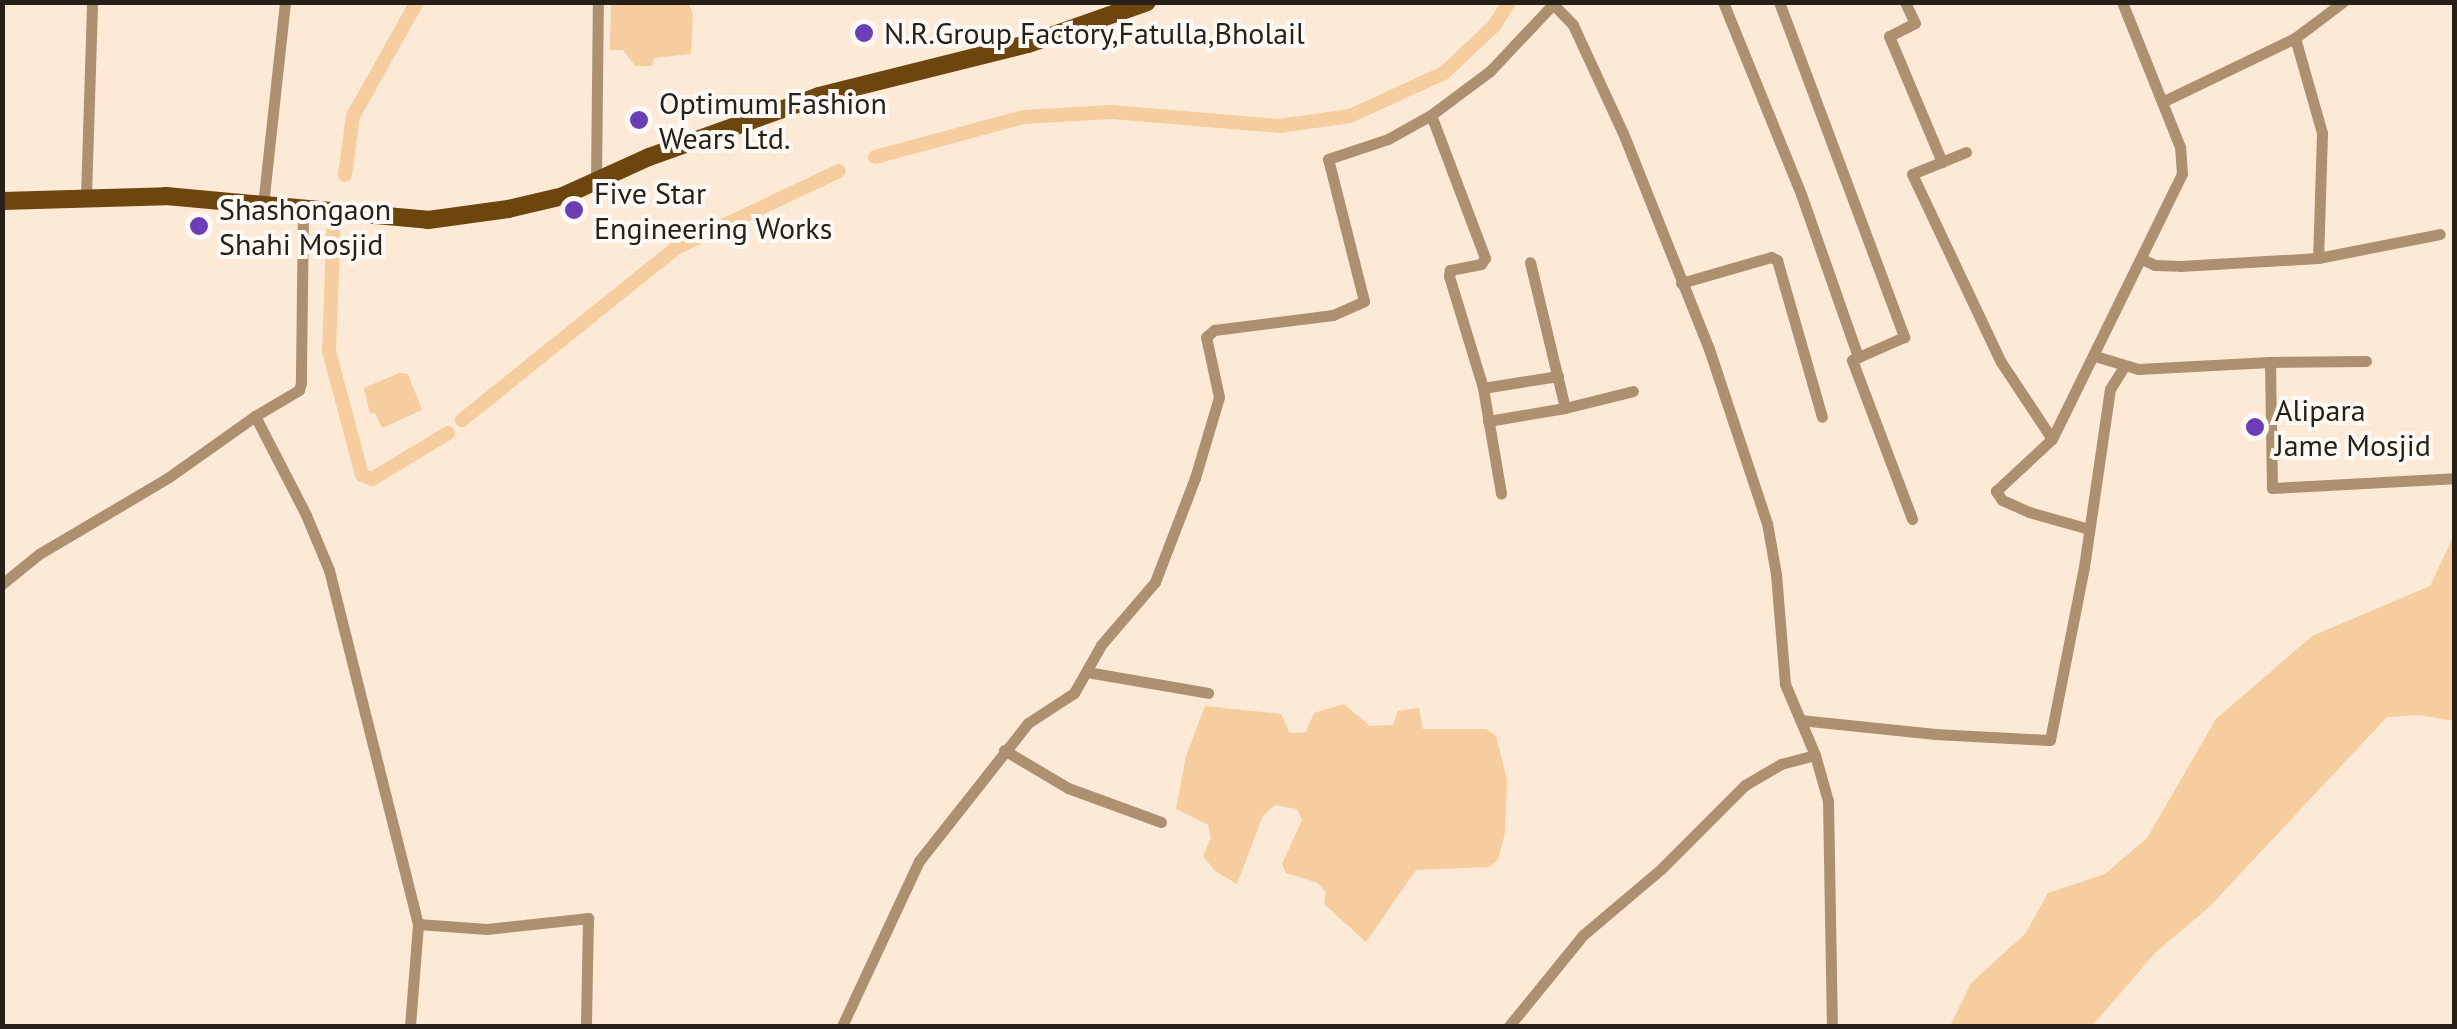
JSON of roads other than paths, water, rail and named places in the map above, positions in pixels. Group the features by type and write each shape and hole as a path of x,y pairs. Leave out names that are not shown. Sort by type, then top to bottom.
{"main road":[{"path":"2,201 166,196 428,220 508,209 563,196 650,157 819,96 1028,44 1147,2"}],"street":[{"path":"86,196 92,2"},
{"path":"263,205 286,2"},
{"path":"596,181 598,2"},
{"path":"1723,2 1801,194 1858,358"},
{"path":"1779,2 1904,337 1852,360 1912,519"},
{"path":"1905,2 1915,23 1889,36 1942,162"},
{"path":"2089,529 2029,512 2002,500 1996,491 2052,439 2182,174 2180,147 2122,2"},
{"path":"2162,102 2294,38 2343,2"},
{"path":"842,1026 919,861 1028,723 1074,693 1100,645 1156,582 1195,478 1219,397 1206,338 1214,330 1333,315 1364,301 1328,159 1388,139 1431,115 1490,71 1554,3 1573,25 1615,116 1708,350 1766,522 1776,574 1785,684 1815,756 1828,801 1832,1026"},
{"path":"2294,38 2322,133 2318,258"},
{"path":"1431,115 1485,258 1481,264 1449,273 1483,388 1501,493"},
{"path":"1966,152 1912,174 2000,362 2052,439"},
{"path":"2,584 39,554 168,477 299,390 303,208"},
{"path":"2142,259 2155,265 2180,266 2318,258 2440,234"},
{"path":"1681,283 1776,260 1822,418"},
{"path":"1530,262 1565,408"},
{"path":"2095,356 2124,367 2366,361"},
{"path":"2270,362 2272,488 2454,478"},
{"path":"1800,720 1936,734 2050,740 2110,389 2124,367"},
{"path":"1483,388 1558,376"},
{"path":"1488,421 1632,392"},
{"path":"255,416 306,515 328,570 418,924 410,1026"},
{"path":"1087,672 1208,693"},
{"path":"1004,750 1068,788 1161,822"},
{"path":"1510,1026 1582,935 1661,869 1744,784 1781,764 1815,756"},
{"path":"418,924 487,929 588,918 586,1026"}],"waterway":[{"path":"345,175 353,116 417,2"},
{"path":"875,157 1023,117 1112,112 1279,126 1350,116 1444,73 1494,26 1509,2"},
{"path":"462,420 676,248 839,171"},
{"path":"334,216 329,351 362,475 372,479 448,433"}],"place":[{"name":"N.R.Group Factory,Fatulla,Bholail","path":"864,33"},
{"name":"Optimum Fashion Wears Ltd.","path":"639,120"},
{"name":"Five Star Engineering Works","path":"574,210"},
{"name":"Shashongaon Shahi Mosjid","path":"199,226"},
{"name":"Alipara Jame Mosjid","path":"2255,427"}]}
